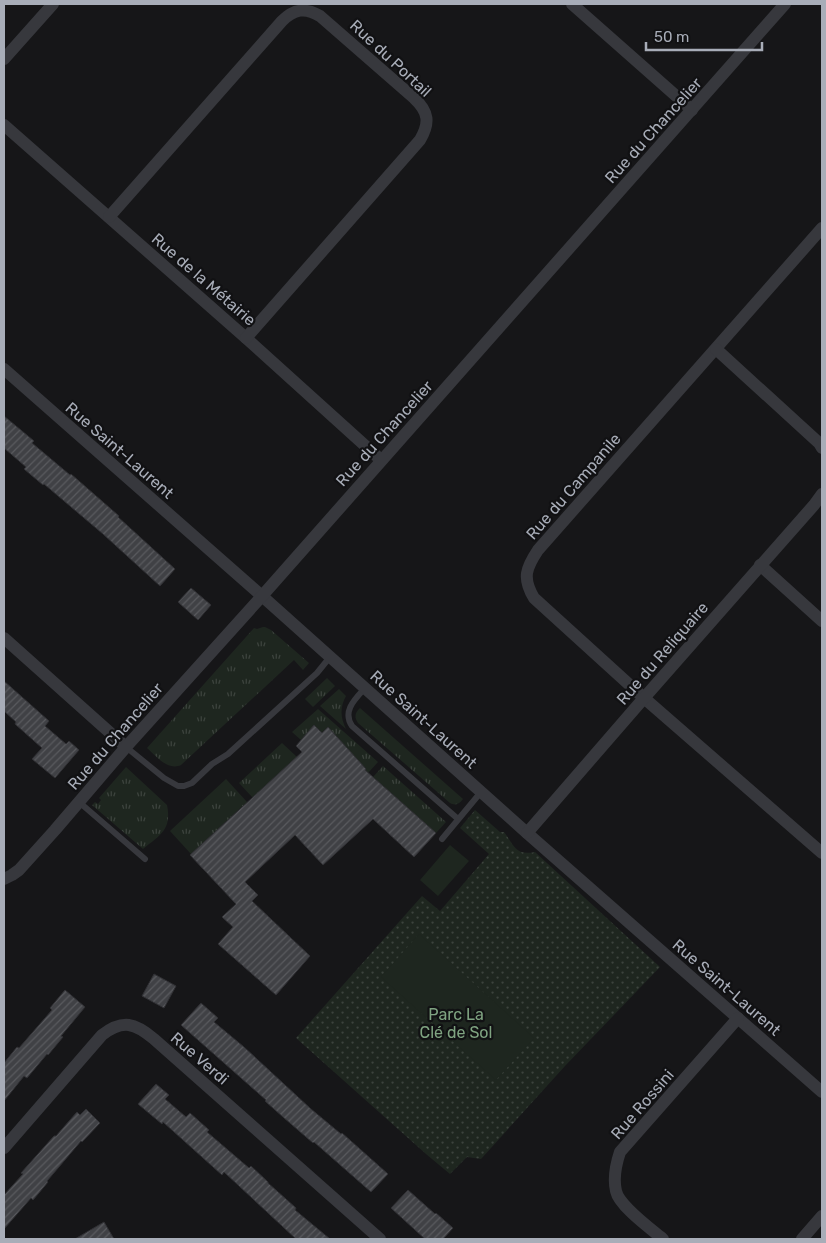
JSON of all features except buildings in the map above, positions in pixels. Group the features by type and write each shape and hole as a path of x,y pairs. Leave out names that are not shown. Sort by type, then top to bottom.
{"street":[{"path":"4,59 53,4"},
{"path":"572,4 692,110"},
{"name":"Rue du Chancelier","path":"4,879 19,870 785,4"},
{"name":"Rue du Portail","path":"109,217 282,21 293,12 304,10 320,16 393,79 418,102 425,112 427,118 426,126 420,140 246,338"},
{"name":"Rue de la Métairie","path":"4,125 246,338 381,460"},
{"name":"Rue du Campanile","path":"822,228 538,550 529,564 527,576 528,588 534,598 644,698 822,853"},
{"path":"716,349 819,443 822,448"},
{"name":"Rue Saint-Laurent","path":"4,370 262,596 527,834 822,1092"},
{"name":"Rue du Reliquaire","path":"527,834 822,494"},
{"path":"760,565 822,621"},
{"path":"4,638 126,747"},
{"name":"Rue Rossini","path":"663,1239 623,1204 616,1193 616,1164 620,1152 738,1018"},
{"name":"Rue Verdi","path":"4,1148 102,1036 112,1028 120,1025 130,1025 154,1039 371,1236"},
{"path":"802,1239 822,1216"}],"lane":[{"path":"126,747 168,781 178,786 188,785 212,764 228,754 317,673 330,657"},
{"path":"365,688 350,708 348,716 352,726 458,819"},
{"path":"442,839 481,792"},
{"path":"79,802 145,859"}],"green space":[{"path":"263,627 271,630 309,663 303,670 294,660 181,765 167,765 147,748 254,628"},
{"path":"327,678 335,686 313,707 305,699"},
{"path":"339,689 346,696 342,712 346,729 320,706"},
{"path":"360,708 463,799 462,801 456,804 450,803 358,723 356,715"},
{"path":"318,709 378,762 368,773 328,727 321,733 314,725 301,740 292,732"},
{"path":"282,743 297,757 253,798 239,783"},
{"path":"383,766 446,822 436,833 373,777"},
{"path":"126,767 167,805 168,820 166,826 159,836 143,849 92,805 95,802 98,804 101,800 99,798"},
{"path":"226,779 247,802 191,854 170,831"},
{"name":"Parc La Clé de Sol","path":"475,810 500,832 504,832 519,851 535,852 660,967 565,1066 481,1159 467,1157 450,1174 296,1038 422,896 440,911 489,854 460,828"},
{"path":"450,845 469,861 438,896 420,880"},
{"path":"419,934 534,1038 496,1080 381,977"}]}
